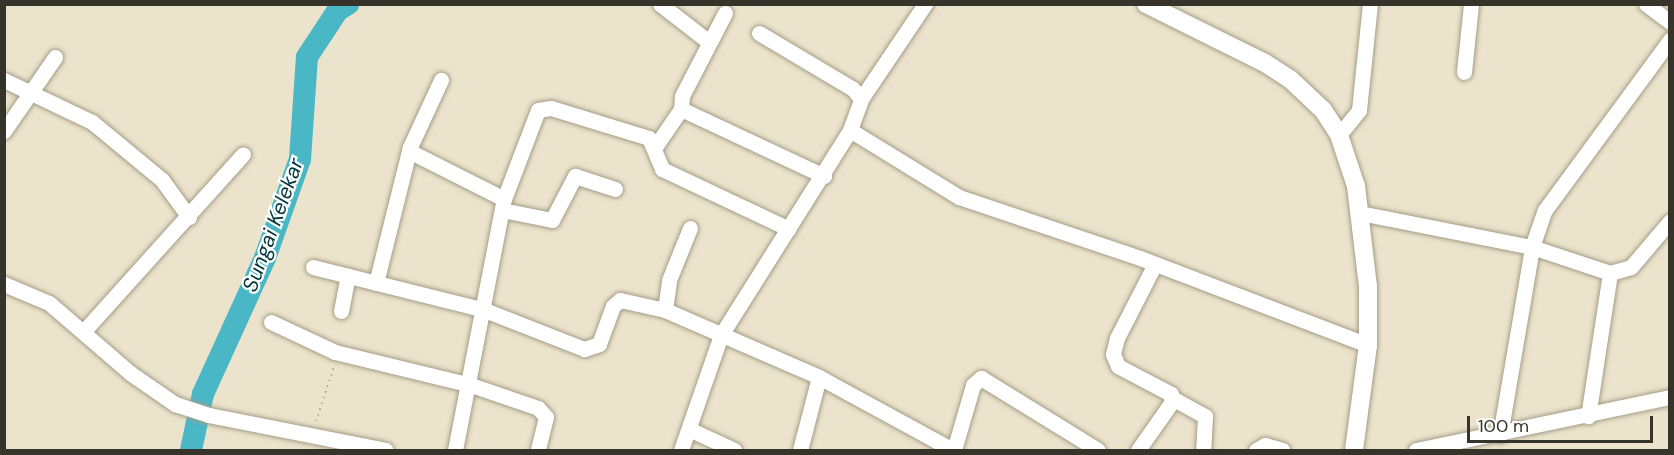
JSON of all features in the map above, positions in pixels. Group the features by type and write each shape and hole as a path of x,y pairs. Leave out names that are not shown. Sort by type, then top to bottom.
{"street":[{"path":"660,4 709,42"},
{"path":"681,450 721,335 824,176 849,130 861,99 925,4"},
{"path":"1146,4 1265,63 1291,80 1323,110 1339,135 1349,159 1360,213 1368,286 1368,345 1354,450"},
{"path":"1339,135 1359,110 1370,4"},
{"path":"1464,72 1471,4"},
{"path":"1646,4 1670,22"},
{"path":"655,147 681,109 682,96 725,14"},
{"path":"759,33 854,89 861,99"},
{"path":"1491,441 1532,247 1554,192 1670,40"},
{"path":"5,130 28,92 56,57"},
{"path":"4,80 92,122 162,180 189,217"},
{"path":"376,283 409,151 441,80"},
{"path":"455,450 471,385 482,309 503,204 533,115 543,108 649,138 655,147 656,161 662,169 789,229"},
{"path":"681,109 824,176"},
{"path":"849,130 959,197 1155,264 1368,345"},
{"path":"409,151 503,204 552,220 575,176 615,189"},
{"path":"83,332 189,217 243,154"},
{"path":"1360,213 1532,247 1610,273 1631,267 1670,221"},
{"path":"665,310 669,280 690,228"},
{"path":"1155,264 1117,338 1114,360 1118,366 1167,390 1172,398 1205,416 1203,450"},
{"path":"313,267 482,309 590,349 598,345 615,302 624,300 665,310 819,377 953,450 973,385 984,378 1098,450"},
{"path":"1587,416 1610,273"},
{"path":"341,311 348,276"},
{"path":"4,284 49,303 152,391 175,404 209,415 386,450"},
{"path":"271,322 339,353 471,385 542,410 546,421 538,450"},
{"path":"800,450 819,377"},
{"path":"1416,450 1491,441 1670,397"},
{"path":"1138,450 1172,398"},
{"path":"688,429 734,450"},
{"path":"1256,450 1265,445 1282,450"}],"path":[{"path":"310,435 339,353"}],"waterway":[{"name":"Sungai Kelekar","path":"191,450 203,394 265,258 300,159 307,57 338,10 348,4"}]}
